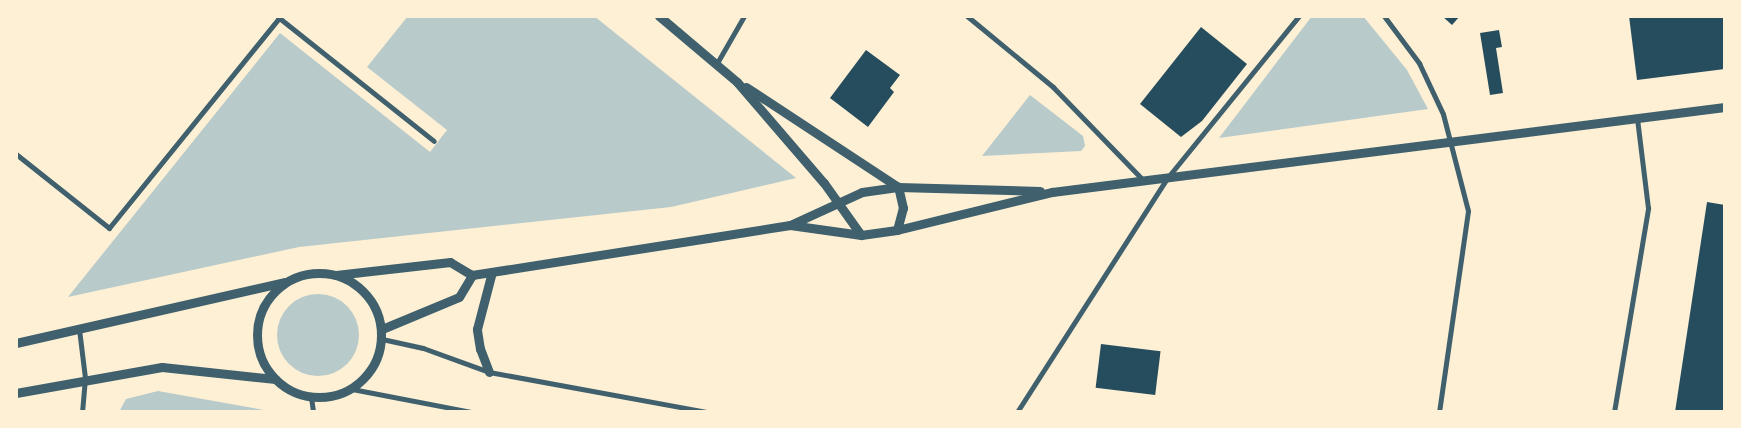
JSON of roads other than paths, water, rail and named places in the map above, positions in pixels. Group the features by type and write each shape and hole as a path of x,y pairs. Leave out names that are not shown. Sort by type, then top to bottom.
{"street":[{"path":"659,16 717,63 737,82 838,202 861,235"},
{"path":"717,63 744,16"},
{"path":"968,16 1053,86 1144,180"},
{"path":"1017,412 1168,177 1299,16"},
{"path":"1384,16 1419,64 1443,114 1468,211 1439,412"},
{"path":"16,154 109,228 278,17 434,141"},
{"path":"737,82 898,187 903,208 897,230"},
{"path":"790,225 861,235 897,230 1052,192 1725,107"},
{"path":"1614,412 1648,208 1637,118"},
{"path":"16,344 285,282 308,274 336,275 450,262 472,274 492,272 790,225 862,192 898,187 1052,192"},
{"path":"490,372 480,349 477,329 492,272"},
{"path":"382,334 460,297 472,274"},
{"path":"285,282 270,296 260,315 257,333 259,352 275,379 290,390 312,397 332,396 352,389 367,376 378,356 382,334 373,301 355,283 336,275"},
{"path":"79,329 85,378 82,412"},
{"path":"382,334 490,372 706,412"},
{"path":"16,393 85,378 162,367 275,379"},
{"path":"352,389 471,412"},
{"path":"312,397 313,412"}]}
